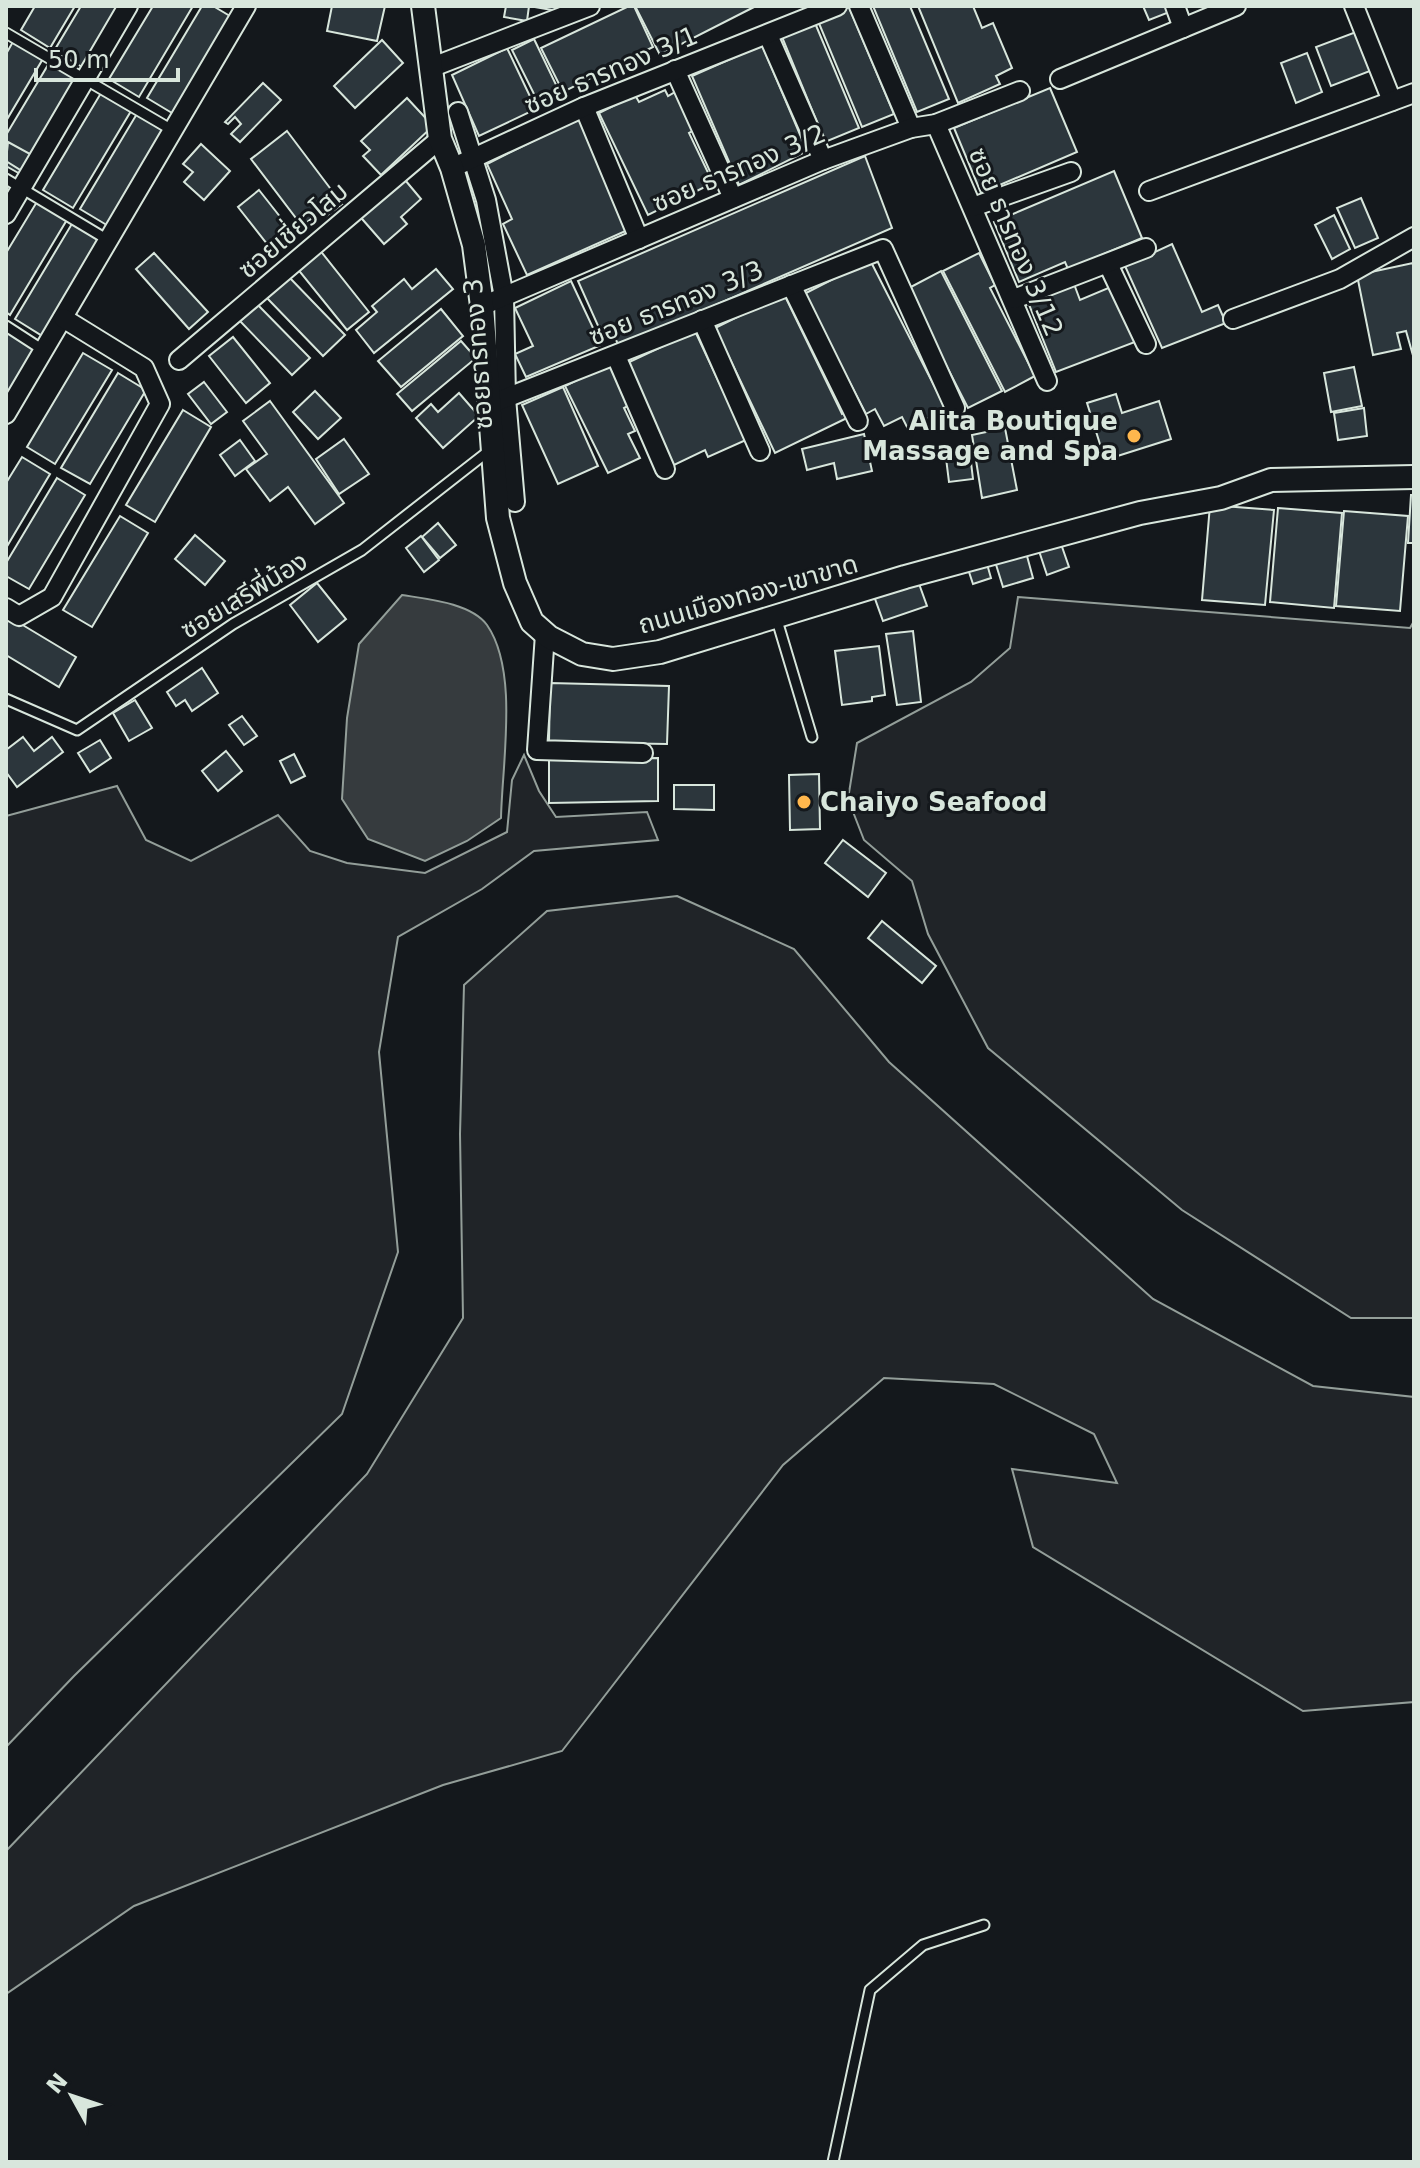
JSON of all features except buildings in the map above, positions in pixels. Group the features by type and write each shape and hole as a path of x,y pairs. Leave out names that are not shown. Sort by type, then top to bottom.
{"street":[{"path":"6,214 14,183 85,81 128,6"},
{"path":"6,414 246,6"},
{"name":"ถนนเมืองทอง-เขาขาด","path":"423,6 440,139 462,163 497,402 493,448 498,518 515,583 532,622 545,634 582,654 613,659 660,652 949,565 1140,513 1221,498 1271,480 1414,477"},
{"path":"430,68 590,6"},
{"name":"ซอย ธารทอง 3/1","path":"462,163 584,107 837,6"},
{"path":"859,6 911,128"},
{"path":"1175,6 1183,28"},
{"path":"1060,79 1236,6"},
{"path":"1354,6 1392,101"},
{"path":"768,35 823,160"},
{"path":"675,70 733,198"},
{"name":"ซอย ธารทอง 3/2","path":"482,306 823,160 911,128 936,124 1020,91"},
{"path":"1149,191 1414,93"},
{"path":"584,107 639,239"},
{"name":"ซอยธารทอง 3","path":"458,112 462,163 486,200 504,297 497,402 515,502"},
{"name":"ซอย ธารทอง 3/12","path":"936,124 1047,381"},
{"name":"ซอยเชี่ยวโสม","path":"179,360 440,139"},
{"path":"973,207 1071,172"},
{"path":"1233,319 1340,279 1414,237"},
{"path":"1014,299 1146,248"},
{"name":"ซอย ธารทอง 3/3","path":"497,402 883,249 955,408"},
{"path":"1108,264 1146,344"},
{"path":"791,285 858,421"},
{"path":"6,608 19,616 52,597 160,404 144,368 63,318"},
{"path":"702,320 760,451"},
{"path":"616,356 665,469"},
{"path":"545,634 537,750 643,753"}],"lane":[{"path":"6,33 172,130"},
{"path":"14,183 108,240"},
{"path":"6,326 43,350"},
{"name":"ซอยเสรีพี่น้อง","path":"6,699 77,730 233,624 362,550 493,448"},
{"path":"776,617 812,737"},
{"path":"833,2162 870,1990 923,1945 984,1925"}],"shaded area":[{"path":"402,595 448,603 480,618 497,644 506,692 501,818 467,841 425,861 368,839 342,799 347,718 359,644"},
{"path":"1018,597 1410,628 1414,621 1414,1318 1351,1318 1182,1210 988,1048 928,934 912,881 864,840 848,799 857,743 971,682 1010,648"},
{"path":"524,755 539,791 556,817 647,812 658,840 534,851 482,889 398,937 379,1052 398,1252 342,1414 74,1676 6,1747 6,816 117,786 146,840 191,861 278,815 310,851 347,863 425,873 507,832 512,780"},
{"path":"677,896 794,949 889,1062 1153,1299 1313,1386 1414,1397 1414,1702 1303,1711 1033,1547 1012,1469 1117,1483 1094,1434 994,1384 884,1378 783,1465 562,1751 443,1785 134,1906 6,1994 6,1851 367,1474 463,1318 460,1134 464,985 547,911"}],"place":[{"name":"Alita Boutique Massage and Spa","path":"1134,436"},
{"name":"Chaiyo Seafood","path":"804,802"}]}
